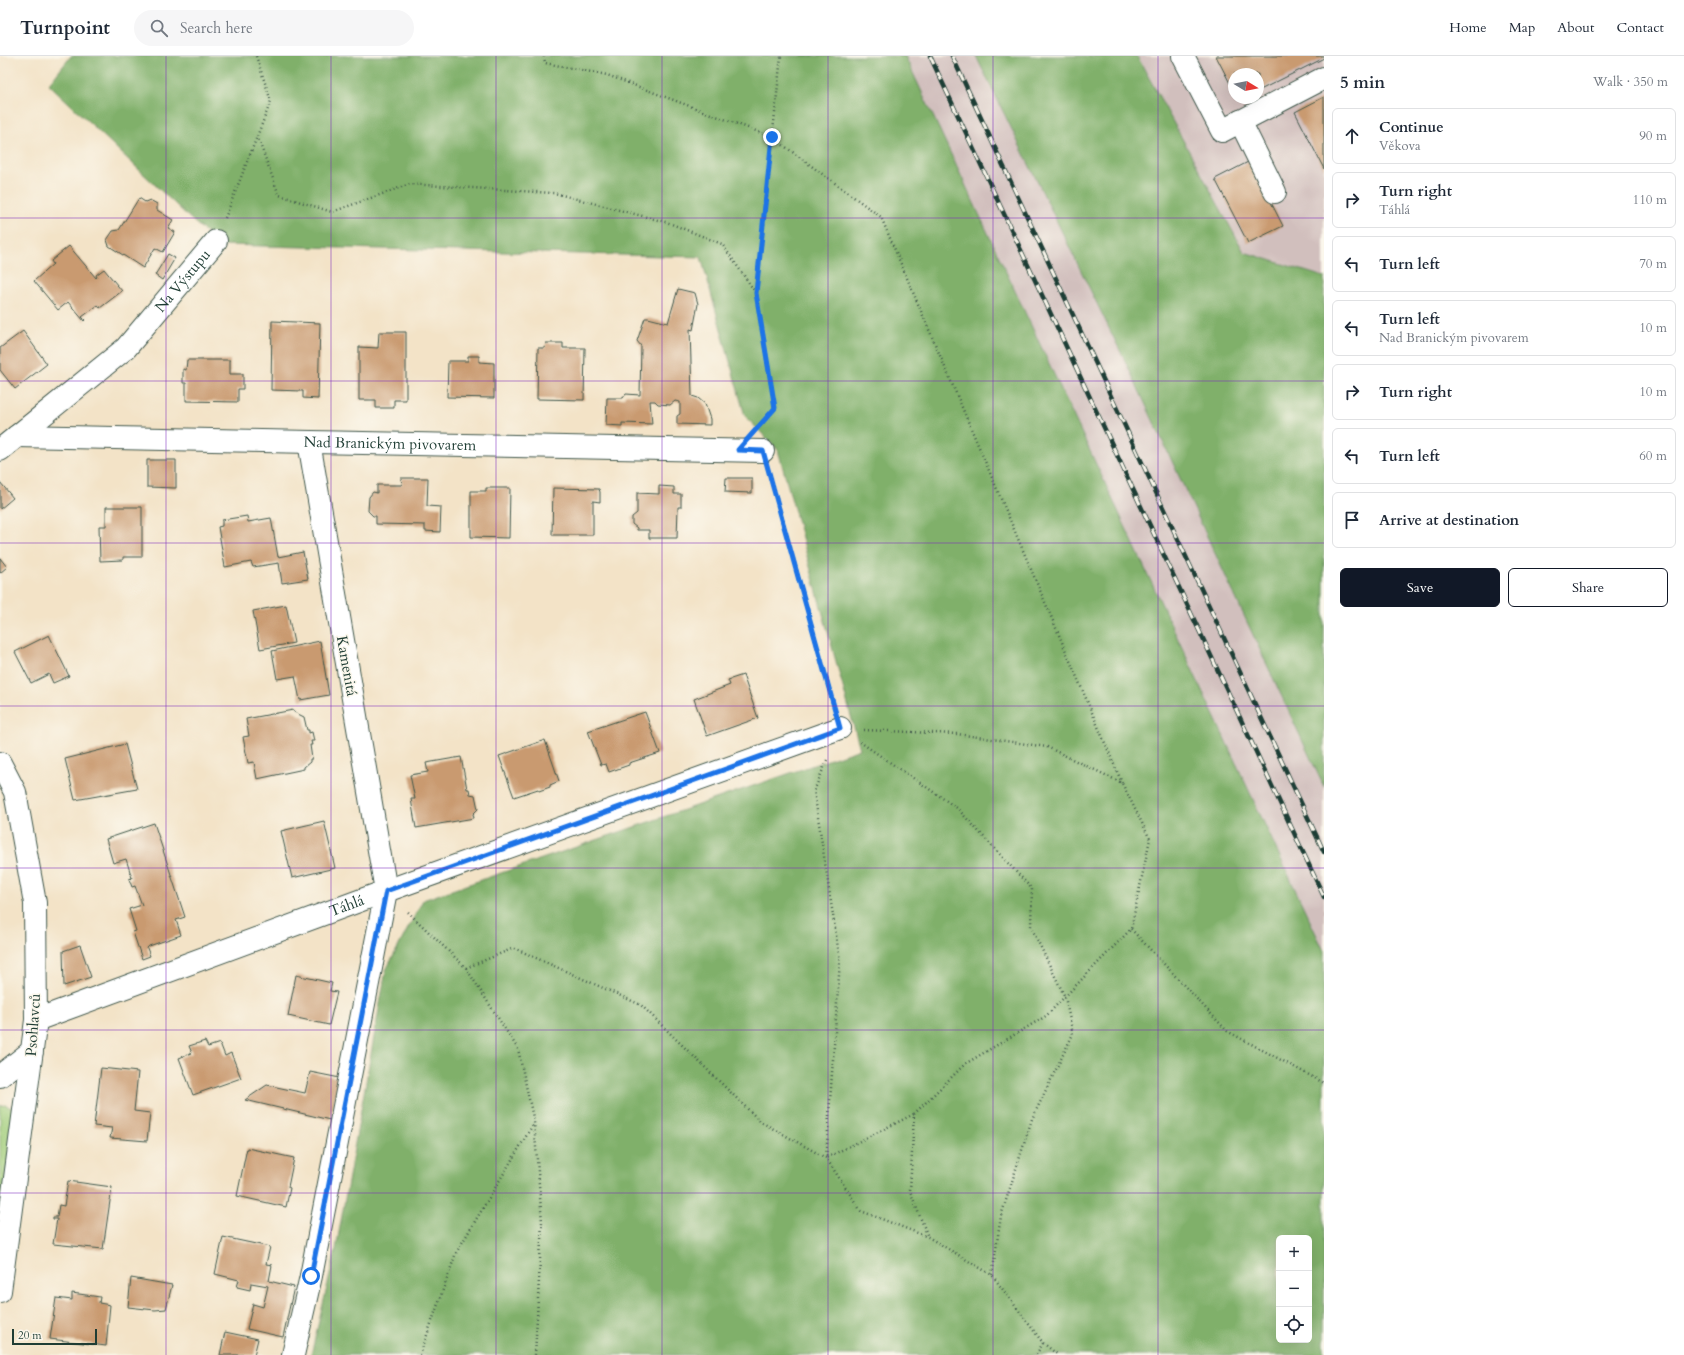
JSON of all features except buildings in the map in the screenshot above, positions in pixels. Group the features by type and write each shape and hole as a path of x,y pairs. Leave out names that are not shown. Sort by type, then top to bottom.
{"street":[{"path":"1183,56 1222,131 1324,78"},
{"path":"1240,122 1275,192"},
{"name":"Na Výstupu","path":"0,450 126,348 216,241"},
{"name":"Nad Branickým pivovarem","path":"17,436 763,451"},
{"name":"Kamenitá","path":"309,442 386,891"},
{"name":"Táhlá","path":"36,1020 386,891 840,728"},
{"name":"Psohlavců","path":"0,763 15,792 35,902 36,1020 0,1291"},
{"path":"293,1355 311,1276 386,891"},
{"path":"0,1076 32,1051"}],"path":[{"name":"Na Výstupu","path":"216,241 271,101 256,56"},
{"path":"544,56 544,63 607,75 772,137 881,217 1122,783 1150,839 1131,929 1046,1016 965,1064 914,1114 826,1158"},
{"path":"738,450 775,408 756,293 781,56"},
{"path":"257,136 279,196 332,212 410,184 554,193 669,223 722,244 756,293"},
{"path":"763,451 840,728 814,791 840,961 826,1158"},
{"path":"840,728 957,734 1047,747 1122,783"},
{"path":"840,728 957,808 1032,889 1032,926 1065,997 1073,1034 1032,1119 1001,1216 992,1276"},
{"path":"386,891 466,968 518,1049 534,1122 542,1222 535,1355"},
{"path":"1131,929 1227,1031 1324,1083"},
{"path":"466,968 514,948 641,1005 761,1122 826,1158 861,1211 928,1237 992,1276 1043,1342 1058,1355"},
{"path":"914,1114 910,1191 928,1237"},
{"path":"420,1355 456,1253 534,1122"},
{"path":"1036,1355 1043,1342"}],"shaded area":[{"path":"905,56 976,56 1130,371 1324,787 1324,951"},
{"path":"1137,56 1324,56 1324,277 1244,252"}],"green space":[{"path":"71,56 905,56 1324,951 1324,1355 311,1355 336,1249 386,970 423,900 860,749 778,450 745,416 701,257 222,245 194,222 49,84"},
{"path":"976,56 1137,56 1244,252 1324,277 1324,787 1130,371"},
{"path":"5,1105 16,1110 0,1214 0,1106"}],"railway":[{"path":"930,56 1324,897"},
{"path":"952,56 1324,852"}],"route":[{"path":"311,1276 386,891 840,728 763,451 738,450 775,408 756,293 772,137"}]}
